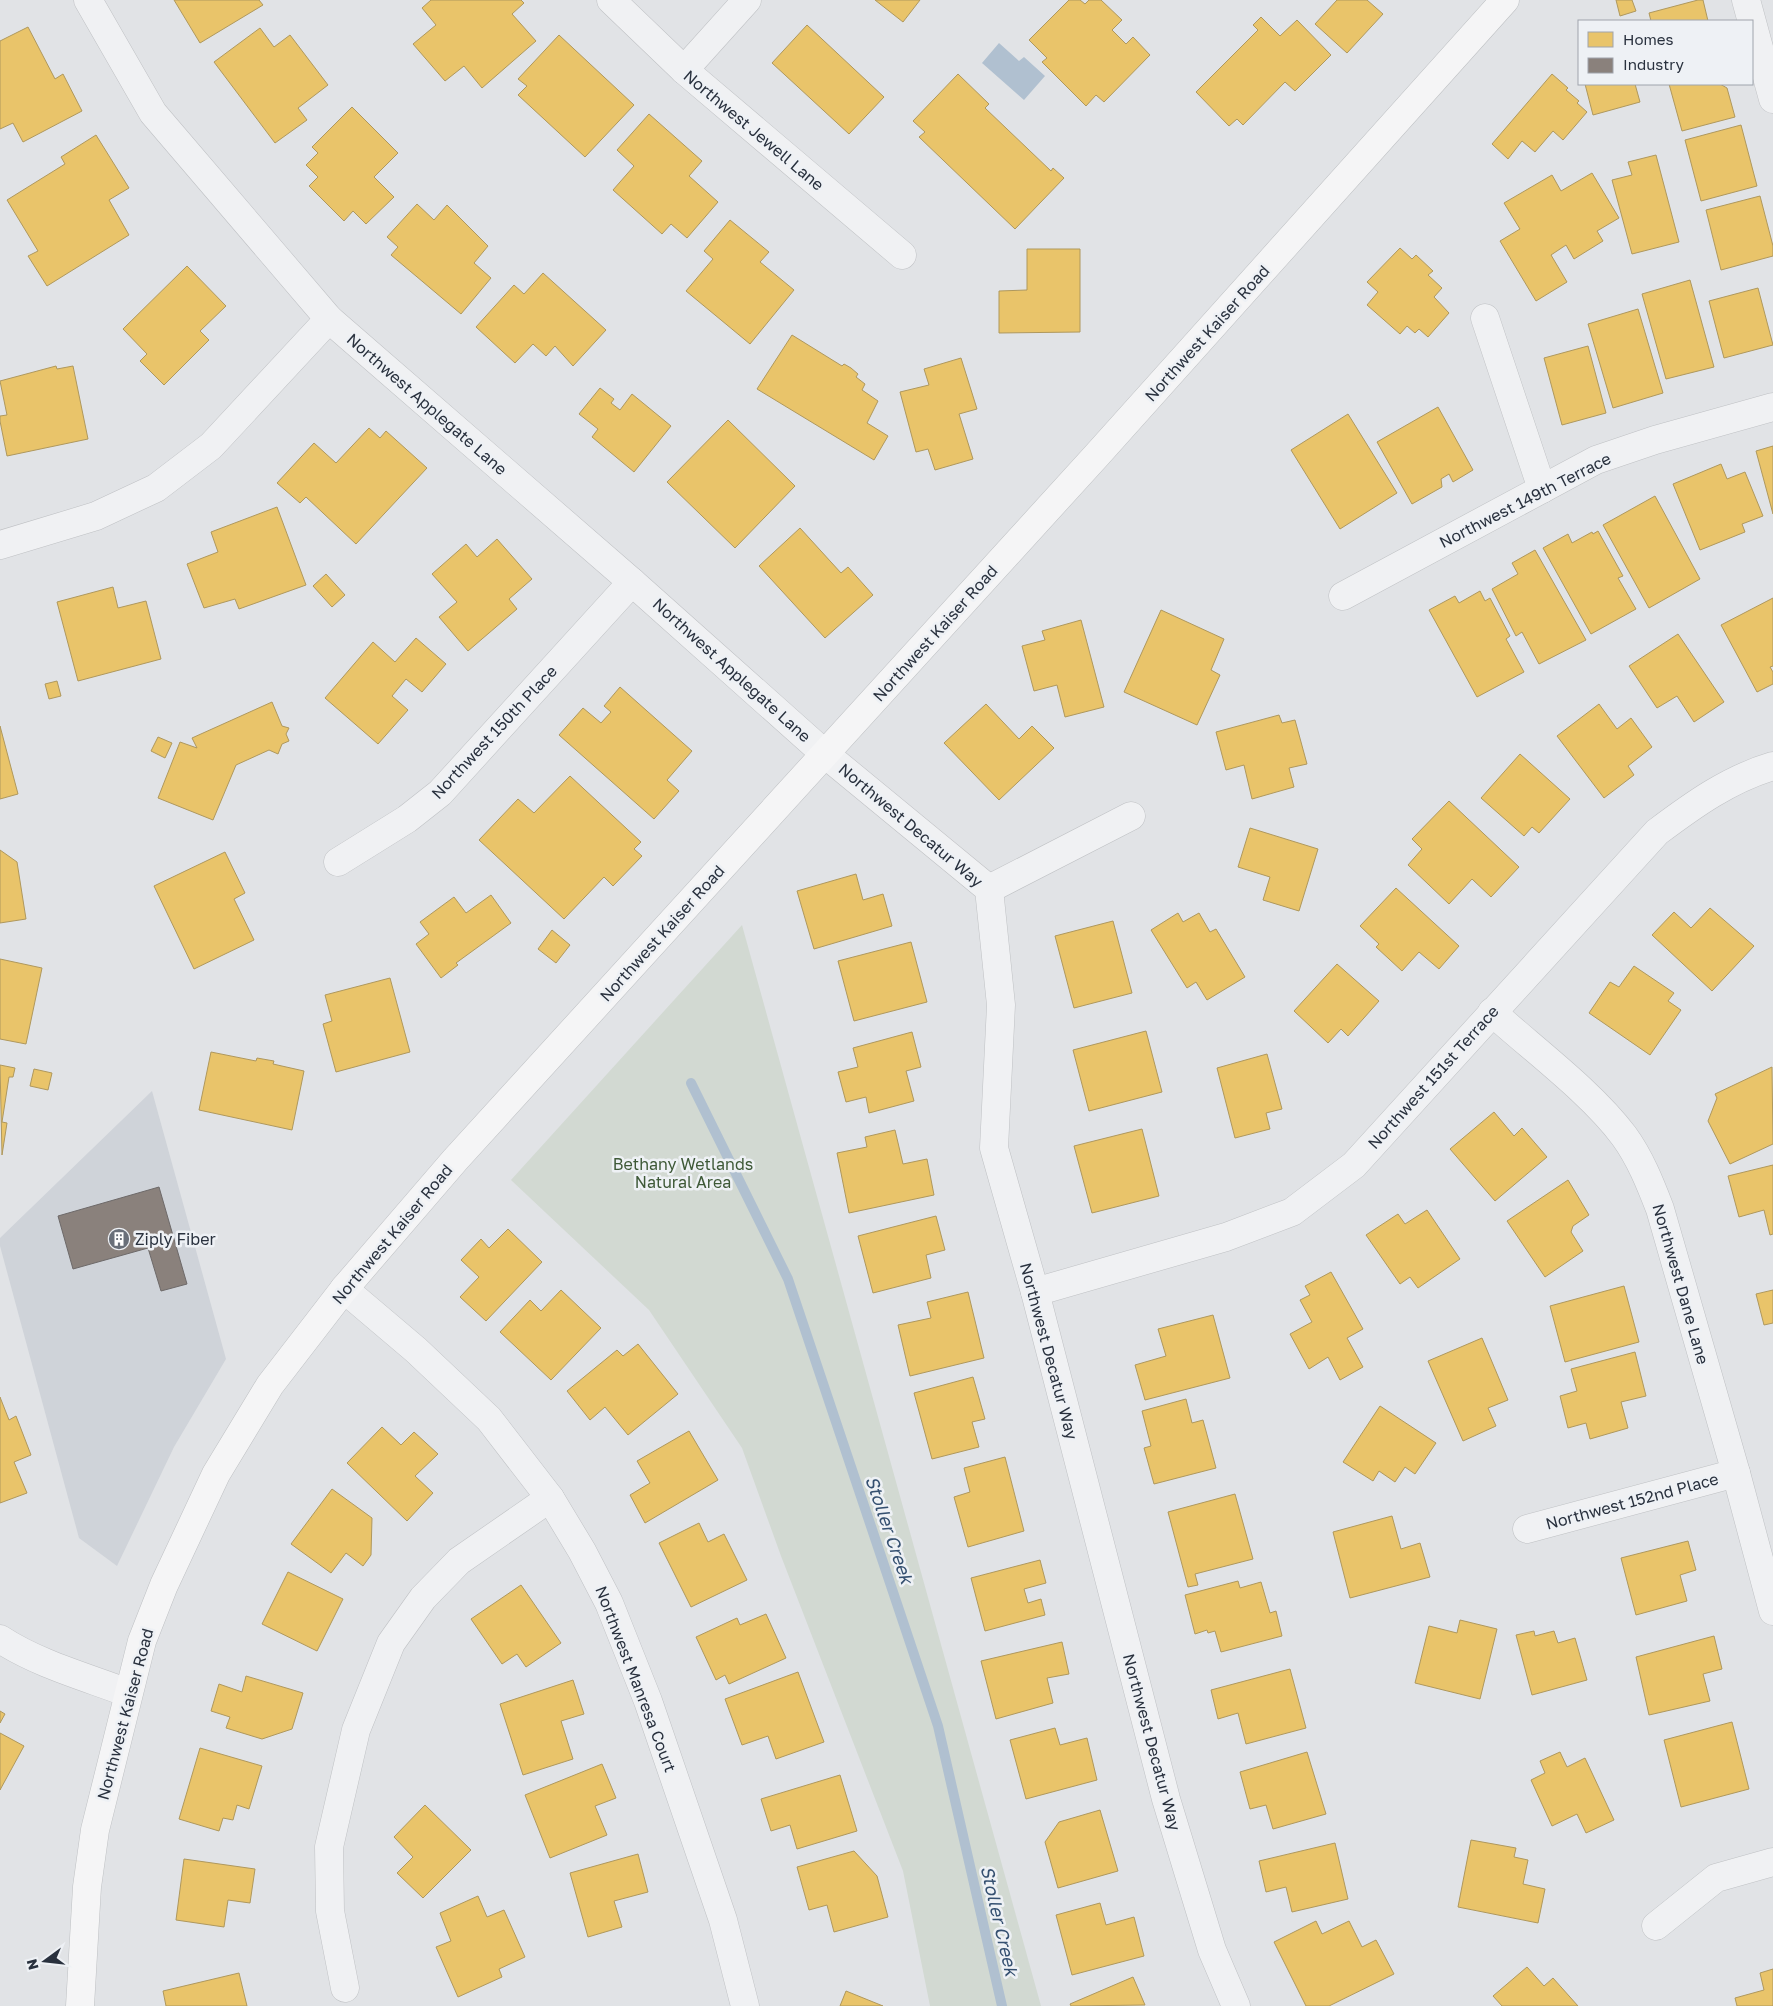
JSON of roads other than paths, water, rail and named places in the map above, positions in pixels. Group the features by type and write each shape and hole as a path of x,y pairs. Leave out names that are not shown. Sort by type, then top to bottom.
{"main road":[{"name":"Northwest Kaiser Road","path":"80,2006 87,1887 95,1830 142,1641 164,1585 216,1474 270,1385 344,1289 455,1160 1097,455 1505,0"}],"street":[{"name":"Northwest Applegate Lane","path":"88,0 153,113 329,319 632,582 825,754"},
{"name":"Northwest Jewell Lane","path":"611,0 684,70 902,255"},
{"path":"684,70 748,0"},
{"path":"1746,0 1751,20"},
{"path":"1753,26 1773,99"},
{"path":"1485,318 1542,489"},
{"path":"0,545 96,516 156,488 211,446 329,319"},
{"name":"Northwest 149th Terrace","path":"1343,596 1596,460 1664,437 1773,407"},
{"name":"Northwest 150th Place","path":"338,862 406,819 440,793 632,582"},
{"name":"Northwest Decatur Way","path":"825,754 989,889 1001,1005 994,1148 1034,1292 1166,1799 1212,1950 1236,2006"},
{"name":"Northwest 151st Terrace","path":"1034,1292 1226,1237 1292,1212 1354,1165 1656,832 1705,797 1726,785 1773,766"},
{"path":"989,889 1131,816"},
{"name":"Northwest Dane Lane","path":"1492,1012 1601,1110 1624,1137 1645,1170 1660,1209 1736,1472 1773,1611"},
{"name":"Northwest Manresa Court","path":"344,1289 416,1350 489,1420 550,1498 582,1551 609,1603 648,1701 723,1920 745,2006"},
{"name":"Northwest 152nd Place","path":"1527,1529 1736,1472"},
{"path":"345,1988 330,1911 329,1848 356,1730 391,1644 422,1598 460,1561 550,1498"},
{"path":"0,1640 56,1666 128,1693"},
{"path":"1656,1926 1716,1878 1773,1862"}],"water":[{"path":"999,43 1019,61 1024,57 1045,76 1024,100 982,63"}],"waterway":[{"name":"Stoller Creek","path":"691,1083 788,1279 938,1726 1002,2006"}],"place":[{"name":"Ziply Fiber","path":"119,1239"}],"park label":[{"name":"Bethany Wetlands Natural Area","path":"683,1173"}]}
